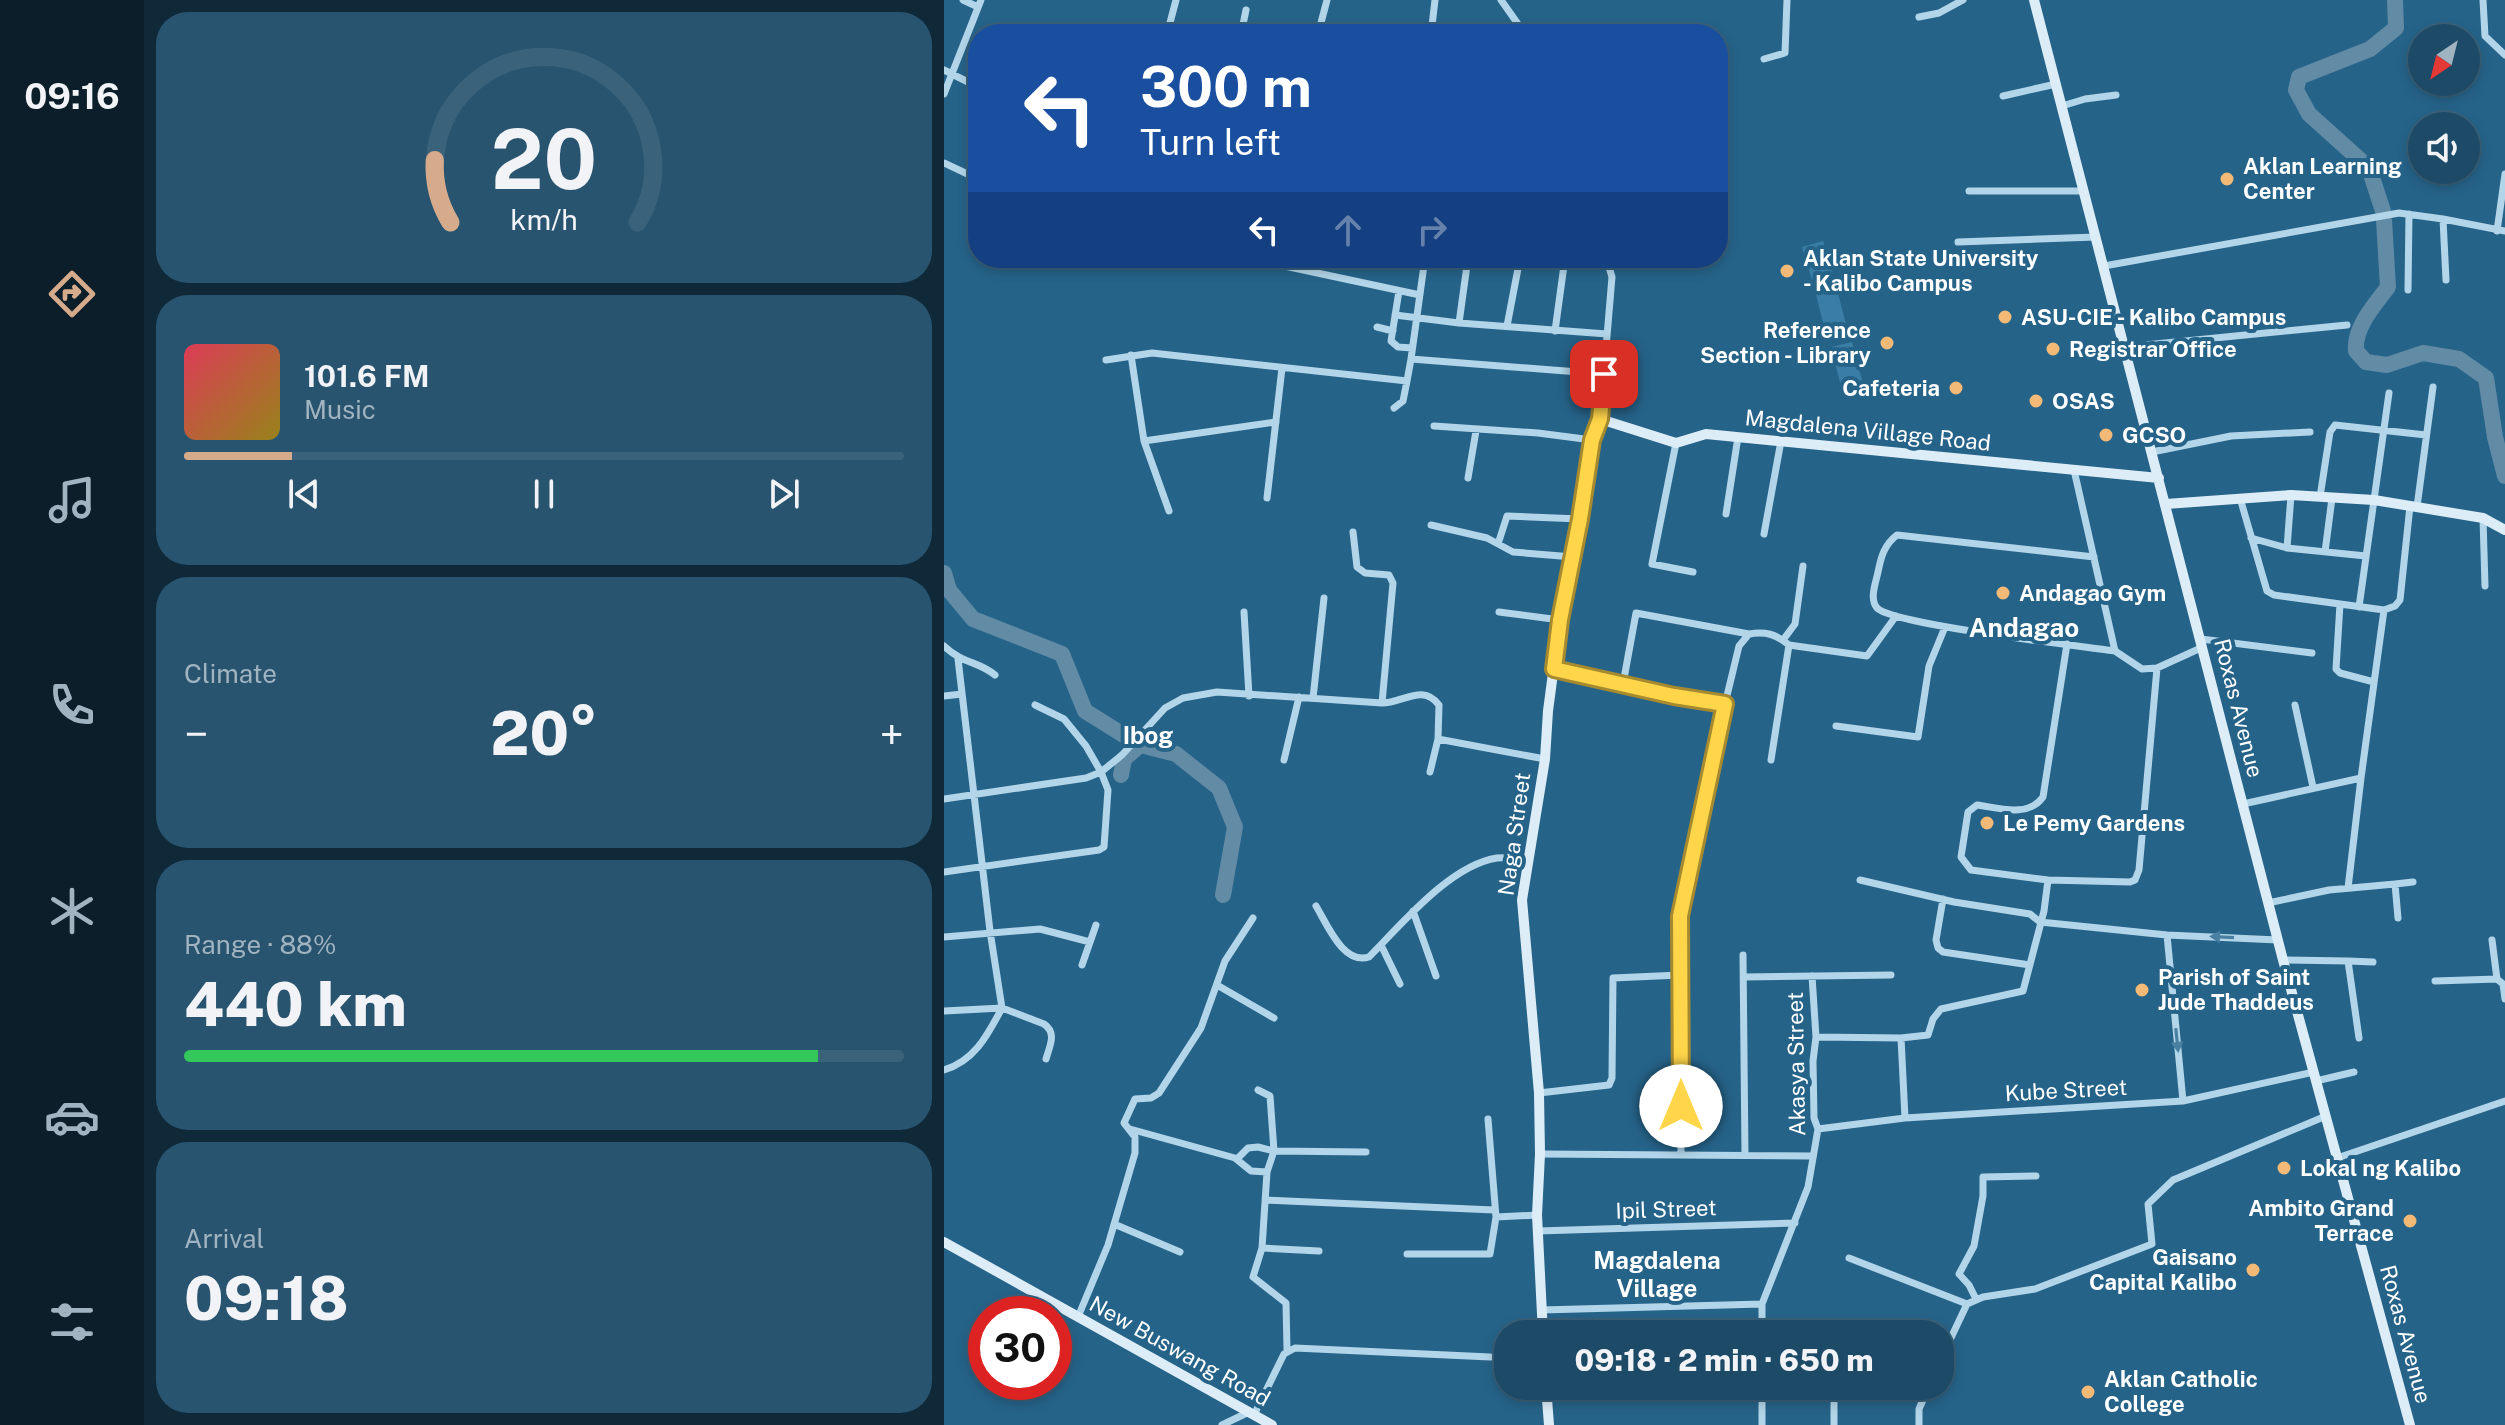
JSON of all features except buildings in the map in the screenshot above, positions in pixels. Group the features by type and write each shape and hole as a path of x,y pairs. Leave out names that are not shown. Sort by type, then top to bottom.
{"street":[{"path":"963,0 980,4 970,24"},
{"path":"1170,24 1176,0"},
{"path":"1321,24 1327,0"},
{"path":"1432,24 1435,0"},
{"path":"1501,0 1518,24"},
{"path":"1764,59 1785,53 1787,0"},
{"path":"1919,17 1939,13 1963,0"},
{"name":"Roxas Avenue","path":"2034,0 2283,960 2410,1425"},
{"path":"2483,0 2485,36 2505,55"},
{"path":"1243,24 1246,10"},
{"path":"944,94 947,72 968,29"},
{"path":"947,72 968,82"},
{"path":"2003,96 2056,84"},
{"path":"2062,106 2116,95"},
{"path":"944,163 968,174"},
{"path":"2104,266 2388,215 2409,214 2501,231 2505,174"},
{"path":"1969,191 2084,191"},
{"path":"2408,290 2409,214"},
{"path":"2443,219 2446,280"},
{"path":"1958,242 2096,237"},
{"path":"1301,268 1420,295"},
{"path":"1394,408 1403,401 1424,268"},
{"path":"1459,323 1467,268"},
{"path":"1507,326 1518,268"},
{"path":"1555,331 1564,268"},
{"path":"1434,426 1592,440 1600,419 1612,277 1609,268"},
{"path":"1399,291 1393,345 1412,348"},
{"path":"1395,315 1607,334"},
{"path":"2125,347 2347,325"},
{"path":"1377,327 1393,331"},
{"path":"1106,360 1152,353 1407,381"},
{"path":"1131,355 1144,441 1169,511"},
{"path":"1411,359 1604,374"},
{"path":"1267,498 1282,368"},
{"path":"2240,498 2265,587 2270,593 2384,610 2395,606 2400,600 2433,387"},
{"path":"2359,607 2389,393"},
{"name":"Magdalena Village Road","path":"1600,419 1676,443 1706,434 2159,478"},
{"path":"1144,441 1276,422"},
{"path":"2320,497 2335,425 2426,435"},
{"path":"1468,478 1476,431"},
{"path":"2152,452 2231,436 2310,432"},
{"path":"1726,514 1738,437"},
{"name":"Naga Street","path":"1542,1320 1537,1215 1539,1093 1522,900 1545,759 1560,620 1592,440"},
{"path":"1764,534 1781,441"},
{"path":"1676,443 1652,564 1693,572"},
{"path":"2074,470 2115,651"},
{"path":"2287,548 2291,495"},
{"path":"2166,504 2291,495 2374,500 2483,518 2505,530"},
{"path":"2325,552 2332,498"},
{"path":"1498,544 1507,516 1580,519"},
{"path":"2483,518 2485,586"},
{"path":"1431,525 1477,535 1513,552 1573,557"},
{"path":"1353,532 1357,567 1365,573 1389,575 1393,583 1382,703"},
{"path":"2094,557 1897,535 1886,545 1874,593 1875,605 1879,610 1896,616 1945,627 2115,651 2142,669 2157,668 2202,643 2312,653"},
{"path":"2251,538 2287,548 2366,556"},
{"path":"1771,760 1786,643 1795,624 1803,566"},
{"path":"1313,698 1324,598"},
{"path":"2340,604 2336,669 2340,673 2374,682"},
{"path":"2348,888 2384,610"},
{"path":"1244,612 1249,696"},
{"path":"1499,612 1560,620"},
{"path":"1623,684 1636,613 1749,634 1763,632 1786,643 1867,656 1896,616"},
{"path":"1836,726 1918,737 1929,666 1945,627"},
{"path":"1681,1154 1680,916 1739,646 1749,634"},
{"path":"2067,644 2043,797 2033,807 2022,811 1972,807 1968,812 1961,857 1971,870 2048,880 2125,883 2135,880 2138,875 2157,668"},
{"path":"944,646 958,659 985,667 995,675"},
{"path":"944,1070 957,1066 974,1054 1002,1008 958,659"},
{"path":"1554,669 1725,704"},
{"path":"944,799 1086,778 1101,772 1122,755 1165,708 1183,698 1217,692 1382,703 1394,703 1415,695 1432,697 1439,705 1438,739 1430,772"},
{"path":"944,696 962,694"},
{"path":"1284,760 1299,697"},
{"path":"944,872 1104,847 1108,790 1101,772 1086,746 1064,719 1035,705"},
{"path":"2295,705 2313,787"},
{"path":"1438,739 1545,759"},
{"path":"2243,804 2361,778"},
{"path":"1316,906 1339,944 1351,956 1362,960 1369,957 1413,911 1444,885 1496,858 1529,858"},
{"path":"1860,880 2030,914 2040,922 2167,935 2278,940"},
{"path":"1816,1037 1901,1038 1928,1035 1933,1019 1941,1009 2023,991 2048,880"},
{"path":"2268,903 2348,888 2413,882"},
{"path":"2395,884 2398,918"},
{"path":"1943,899 1936,940 1943,952 2030,965"},
{"path":"1413,911 1436,976"},
{"path":"1078,1317 1114,1224 1135,1153 1135,1137 1124,1121 1131,1101 1139,1097 1151,1098 1159,1093 1201,1028 1225,961 1253,918"},
{"path":"1082,965 1096,925"},
{"path":"944,937 1040,929 1090,942"},
{"path":"2167,935 2183,1101"},
{"path":"2492,940 2497,979"},
{"path":"1381,945 1400,984"},
{"path":"1743,955 1745,1155"},
{"path":"2283,960 2373,962"},
{"path":"2348,961 2359,1038"},
{"path":"1539,1093 1609,1085 1612,1078 1613,978 1680,975"},
{"path":"1744,977 1891,975"},
{"name":"Akasya Street","path":"1762,1320 1762,1304 1808,1187 1818,1129 1814,1118 1813,1061 1816,1037 1812,976"},
{"path":"2435,981 2497,979 2503,984 2505,999"},
{"path":"1217,985 1274,1018"},
{"path":"944,1011 1002,1008 1049,1027 1052,1038 1046,1059"},
{"path":"1901,1038 1905,1118"},
{"name":"Kube Street","path":"1818,1129 1905,1118 2183,1101 2315,1076 2354,1072"},
{"path":"1222,1425 1252,1414 1287,1350 1286,1303 1253,1277 1262,1248 1267,1172 1274,1151 1270,1096 1258,1090"},
{"path":"2337,1158 2505,1101"},
{"path":"1954,1331 1967,1304 1976,1299 2035,1289 2152,1244 2148,1204 2173,1180 2326,1116"},
{"path":"1407,1254 1490,1254 1495,1214 1488,1119"},
{"path":"1128,1129 1237,1159 1251,1171 1267,1172"},
{"path":"1237,1159 1248,1148 1258,1147 1274,1151 1366,1152"},
{"path":"1540,1154 1812,1156"},
{"path":"1976,1299 1959,1274 1974,1246 1983,1196 1983,1177 2036,1176"},
{"path":"1267,1200 1537,1215"},
{"name":"Ipil Street","path":"1538,1231 1795,1223"},
{"path":"1114,1224 1180,1252"},
{"name":"New Buswang Road","path":"944,1242 1272,1425"},
{"path":"1262,1248 1319,1251"},
{"path":"1849,1258 1967,1304"},
{"path":"1542,1310 1762,1304"},
{"path":"1287,1350 1490,1357"},
{"path":"1548,1400 1549,1425"},
{"path":"1762,1400 1762,1425"},
{"path":"1834,1400 1834,1425"},
{"path":"1919,1425 1919,1409 1923,1400"}],"shaded area":[{"path":"1823,241 1834,277 1813,283 1802,247"},
{"path":"1835,282 1847,328 1826,334 1814,287"},
{"path":"1852,342 1864,388 1843,394 1831,347"}],"waterway":[{"path":"2383,211 2369,168 2309,114 2296,90 2299,77 2370,49 2396,28 2395,0"},
{"path":"2384,220 2388,287 2362,325 2356,351 2366,362 2387,365 2423,353 2459,359 2486,378 2505,476"},
{"path":"944,573 949,590 973,619 1062,654 1085,711 1130,739"},
{"path":"1137,744 1176,754 1219,788 1235,827 1223,895"},
{"path":"1121,775 1124,759 1140,745"}],"place":[{"name":"Aklan Learning Center","path":"2227,179"},
{"name":"Aklan State University - Kalibo Campus","path":"1787,271"},
{"name":"ASU-CIE - Kalibo Campus","path":"2005,317"},
{"name":"Reference Section - Library","path":"1887,343"},
{"name":"Registrar Office","path":"2053,349"},
{"name":"Cafeteria","path":"1956,388"},
{"name":"OSAS","path":"2036,401"},
{"name":"GCSO","path":"2106,435"},
{"name":"Andagao Gym","path":"2003,593"},
{"name":"Le Pemy Gardens","path":"1987,823"},
{"name":"Parish of Saint Jude Thaddeus","path":"2142,990"},
{"name":"Lokal ng Kalibo","path":"2284,1168"},
{"name":"Ambito Grand Terrace","path":"2410,1221"},
{"name":"Gaisano Capital Kalibo","path":"2253,1270"},
{"name":"Aklan Catholic College","path":"2088,1392"}],"district":[{"name":"Andagao","path":"2024,628"},
{"name":"Ibog","path":"1148,736"},
{"name":"Magdalena Village","path":"1657,1275"}],"route":[{"path":"1604,374 1600,419 1592,440 1554,669 1725,704 1680,916 1681,1106"}]}
